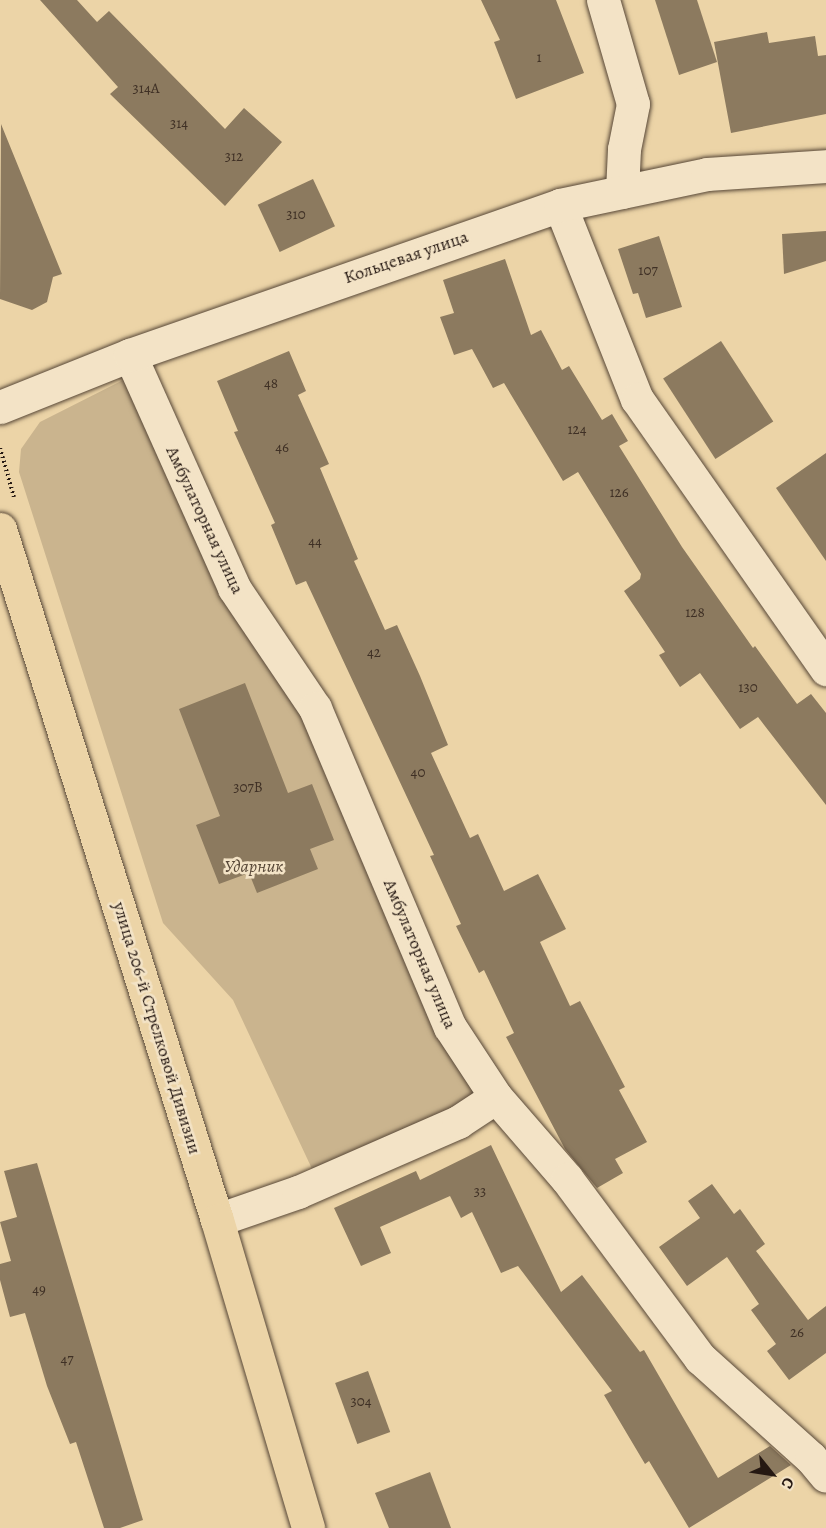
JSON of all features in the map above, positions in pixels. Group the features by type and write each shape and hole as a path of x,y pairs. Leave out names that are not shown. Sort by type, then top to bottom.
{"main road":[{"name":"улица 206-й Стрелковой Дивизии","path":"0,529 217,1220 308,1528"}],"street":[{"path":"603,0 633,104 624,149 622,192"},
{"name":"Кольцевая улица","path":"0,407 130,355 560,205 707,174 826,166"},
{"path":"560,205 637,399 826,669"},
{"name":"Амбулаторная улица","path":"130,355 234,588 315,708 450,1027 496,1097 567,1179 700,1358 811,1458 826,1476"},
{"path":"217,1220 341,1173 458,1122 496,1097"}],"green space":[{"name":"Ударник","path":"129,377 301,709 479,1096 313,1171 233,1000 163,923 19,472 21,449 40,422"}],"building":[{"path":"40,0 77,0 97,22 109,11 225,129 244,108 282,142 225,206 110,94 118,87"},
{"path":"481,0 556,0 584,73 516,99 494,42 500,40"},
{"path":"655,0 697,0 717,62 679,75"},
{"path":"767,32 769,43 815,36 818,56 826,55 826,114 731,133 714,42"},
{"path":"1,124 62,274 53,277 47,302 32,310 0,299"},
{"path":"313,179 335,226 280,252 258,205"},
{"path":"826,231 826,261 784,274 782,234"},
{"path":"659,236 682,307 646,318 638,293 633,294 618,249"},
{"path":"505,259 531,335 541,330 562,370 569,366 602,420 612,414 628,441 619,446 682,547 753,648 755,646 797,704 811,694 826,713 826,805 758,717 740,729 700,673 680,687 659,655 665,652 624,591 640,579 641,574 578,472 563,481 504,383 493,388 472,349 454,355 440,317 454,313 443,280"},
{"path":"721,341 773,422 715,459 663,379"},
{"path":"289,351 306,391 298,395 329,464 320,468 358,559 354,561 385,630 397,625 448,745 431,753 470,838 478,834 504,891 538,874 566,929 540,942 570,1006 580,1001 625,1087 619,1090 647,1142 615,1159 623,1173 597,1188 565,1149 506,1037 514,1033 484,970 479,973 456,926 461,924 430,856 434,855 306,581 296,585 271,525 275,523 234,432 238,431 217,381"},
{"path":"826,453 826,561 776,488"},
{"path":"245,683 288,793 312,784 334,840 310,849 318,869 257,893 249,873 219,884 196,825 220,816 179,709"},
{"path":"491,1145 561,1292 582,1275 640,1352 644,1350 718,1478 770,1446 791,1465 689,1528 649,1461 645,1464 604,1395 612,1391 518,1266 501,1273 472,1212 461,1218 450,1196 380,1227 391,1253 361,1266 334,1208 416,1171 420,1180"},
{"path":"37,1163 143,1520 120,1528 104,1528 76,1442 70,1444 47,1386 25,1313 10,1317 0,1280 0,1264 11,1261 0,1222 17,1217 4,1171"},
{"path":"712,1184 734,1214 740,1209 765,1244 756,1251 808,1320 826,1306 826,1353 789,1380 767,1351 776,1344 751,1310 759,1304 727,1257 687,1286 659,1247 700,1218 688,1201"},
{"path":"368,1371 390,1432 357,1444 335,1383"},
{"path":"430,1472 451,1528 389,1528 375,1493"}]}
